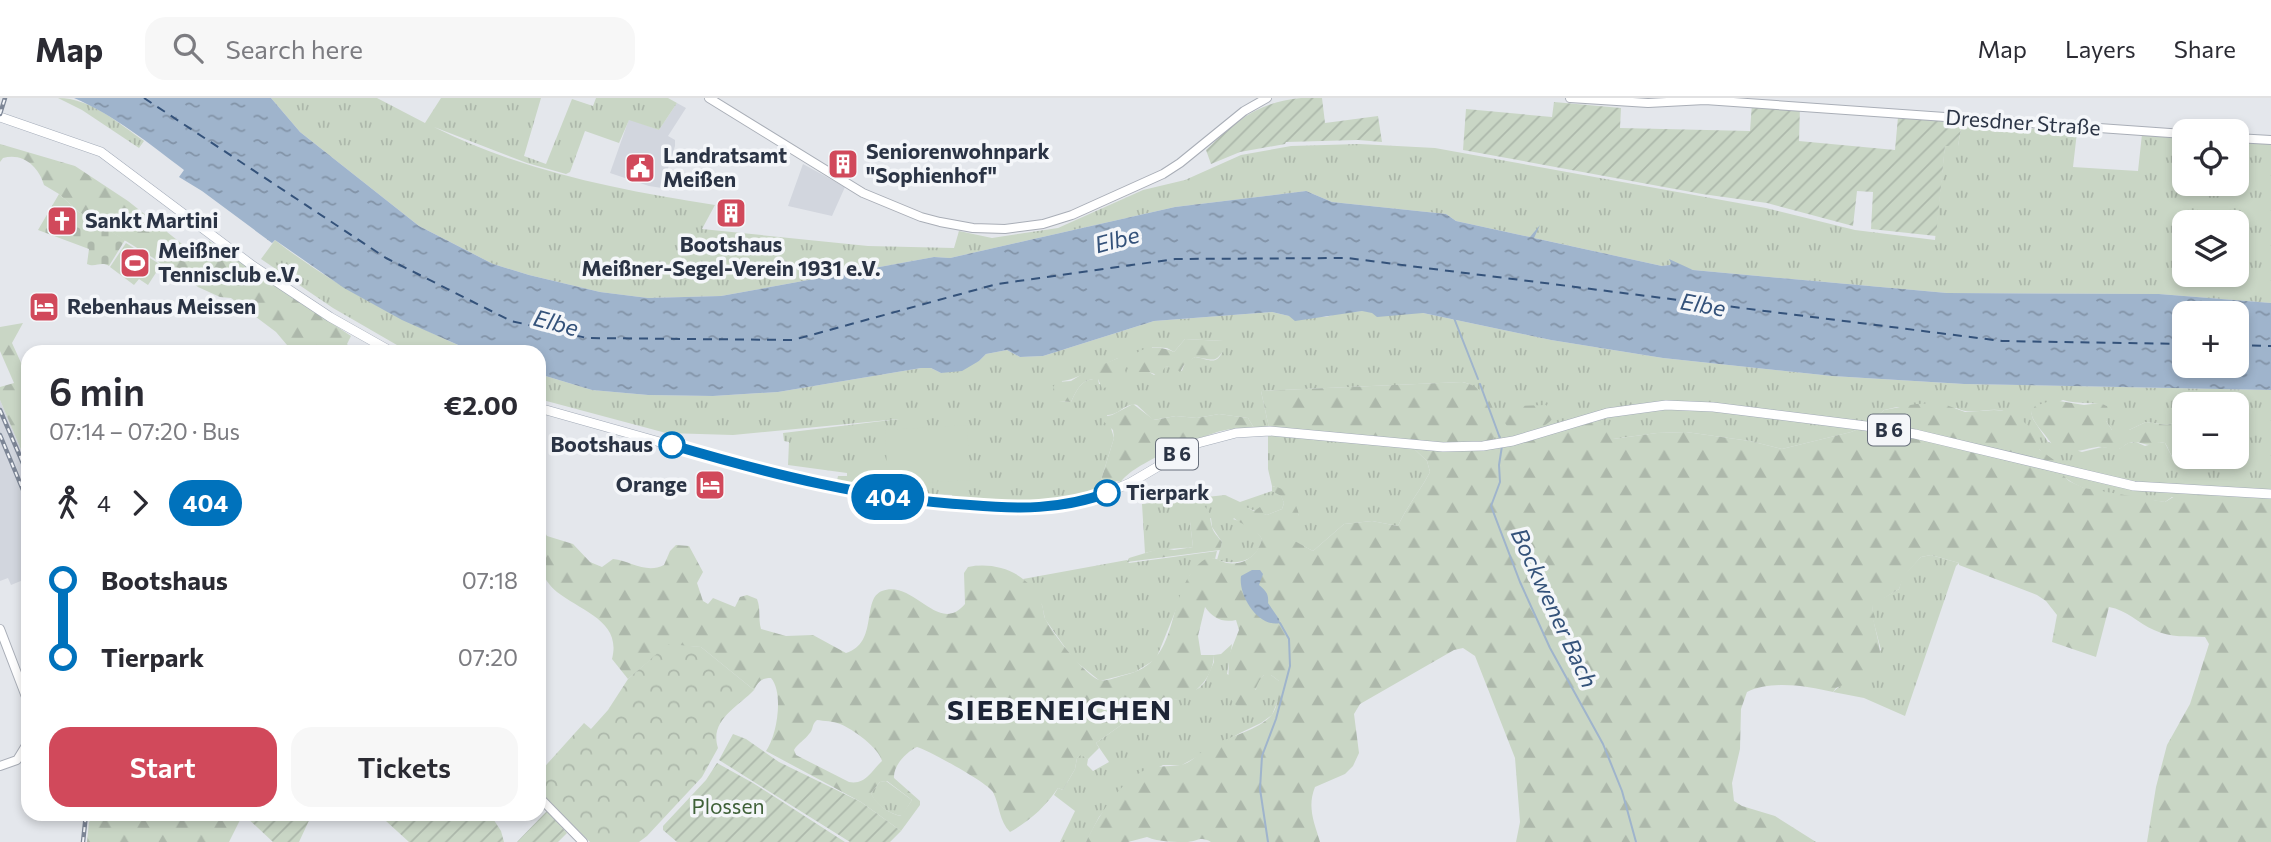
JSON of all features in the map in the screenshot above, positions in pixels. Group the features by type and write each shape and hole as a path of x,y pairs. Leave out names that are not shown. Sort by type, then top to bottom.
{"main road":[{"path":"709,98 863,193 921,217 981,229 1043,224 1087,209 1172,168 1244,111 1267,98"},
{"name":"Dresdner Straße","path":"1570,98 1648,103 1705,100 2172,133"},
{"path":"0,117 101,152 275,281 380,345"},
{"path":"2249,139 2271,140"},
{"name":"B 6","path":"546,410 697,453 853,492 1007,508 1044,508 1095,498 1130,483 1198,443 1236,433 1270,431 1443,447 1502,443 1607,413 1666,405 1713,407 1866,426 2134,486 2271,494"},
{"path":"0,629 21,684"},
{"path":"1,766 17,760 21,753"},
{"path":"546,804 583,842"}],"shaded area":[{"path":"677,103 686,108 668,136 675,140 675,146 662,188 610,173 629,119 659,130"},
{"path":"803,164 845,187 832,216 788,206"},
{"path":"0,400 21,450 21,581 11,585 8,578 0,581"}],"green space":[{"path":"58,98 82,102 93,107 144,141 139,148 82,110"},
{"path":"271,98 377,98 425,123 441,98 541,98 524,156 546,164 572,99 593,106 596,98 668,98 677,103 659,130 629,120 619,143 585,131 570,172 566,174 527,163 434,127 501,156 571,177 715,205 702,229 868,246 954,248 959,231 992,238 1058,228 1143,190 1185,180 1241,155 1291,146 1359,144 1435,148 1766,208 1855,230 1935,240 1945,145 1958,146 1962,123 2077,132 2073,167 2138,171 2142,134 2172,136 2172,196 2249,196 2249,143 2271,144 2271,303 2159,294 1947,293 1693,270 1672,263 1662,266 1456,221 1446,214 1332,202 1306,191 1175,207 950,258 934,257 721,296 648,298 600,292 493,264 419,226 300,132"},
{"path":"1301,98 1322,98 1325,123 1378,116 1382,142 1286,142 1240,152 1211,164 1206,150 1238,121 1260,108"},
{"path":"1554,102 1621,108 1620,128 1750,131 1752,103 1800,106 1799,141 1895,150 1898,117 1962,123 1958,146 1945,146 1936,236 1871,229 1873,192 1857,191 1853,226 1767,203 1702,194 1463,150 1466,109 1552,117"},
{"path":"0,144 75,166 128,201 196,255 209,241 351,336 348,345 287,345 276,332 231,298 220,297 198,287 185,277 181,281 155,259 79,212 44,185 42,178 29,162 10,157 3,158 0,162"},
{"path":"59,194 79,212 125,240 109,266 87,264 89,249 38,230"},
{"path":"275,240 321,273 370,302 459,345 397,345 333,308 261,259"},
{"name":"Meißner Tennisclub e.V.","path":"126,243 161,265 148,285 139,279 134,285 110,267"},
{"path":"1362,311 1423,313 1551,340 1663,358 1832,376 1964,384 2271,390 2271,498 2172,497 2165,502 2090,490 2070,481 2058,471 2021,421 2009,413 1996,410 1897,407 1884,410 1866,426 1851,432 1782,449 1750,441 1686,432 1613,439 1540,437 1492,449 1494,420 1491,406 1475,388 1462,382 1261,391 1269,428 1254,428 1248,418 1219,414 1153,420 1137,405 1129,405 1107,415 1114,438 1097,493 1044,503 953,501 952,495 879,492 836,485 838,476 847,476 847,473 788,465 789,442 784,441 783,433 899,419 733,435 666,433 546,401 546,376 592,390 648,395 713,396 778,392 921,368 931,368 941,373 979,361 986,354 1007,350 1020,357 1043,356 1154,321 1272,312 1289,316 1326,317","holes":["1185,339 1223,341 1224,349 1215,360 1195,357 1187,362 1182,371 1173,365 1154,375 1149,372 1152,347 1167,348 1174,352","1118,358 1118,386 1099,384 1098,379 1088,380 1081,385 1071,402 1059,401 1062,381","2172,392 2249,392 2249,469 2172,469 2172,457 2165,443 2159,442 2145,446 2136,442 2128,443 2119,449 2102,447 2082,452 2048,442 2031,412 2063,400 2107,406 2106,421 2112,430 2129,430 2146,422 2172,424"]},
{"path":"23,323 12,343 21,363 21,450 0,400 0,387 14,383 0,351 0,327"},
{"path":"1185,339 1230,343 1216,359 1195,357 1184,365 1180,372 1173,366 1165,367 1160,376 1138,372 1132,366 1133,356 1142,350 1158,348 1174,352"},
{"path":"1118,358 1126,373 1120,377 1119,386 1102,388 1098,379 1088,380 1081,385 1071,402 1059,401 1053,391 1057,382 1071,381"},
{"path":"1462,382 1477,388 1491,404 1496,427 1493,449 1600,420 1613,439 1686,432 1750,441 1782,449 1851,432 1866,426 1884,410 1941,403 1965,412 2007,411 2019,417 2027,425 2040,450 2054,460 2061,473 2069,481 2084,488 2165,502 2180,493 2271,498 2271,842 2147,842 2156,787 2167,745 2190,704 2209,644 2205,637 2160,633 2109,607 2096,657 2052,642 2057,615 2046,601 2037,595 1959,563 1931,555 1921,557 1904,576 1899,589 1873,605 1880,662 1833,692 1778,685 1747,692 1741,709 1740,749 1732,783 1734,801 1775,816 1816,842 1516,842 1520,822 1515,758 1475,656 1463,648 1454,650 1360,704 1354,714 1359,753 1353,766 1345,774 1315,787 1312,815 1320,842 1211,842 1202,839 1178,842 1147,837 1128,842 1086,842 1109,802 1134,777 1152,768 1187,763 1214,744 1261,724 1273,713 1279,681 1271,675 1264,675 1245,709 1239,708 1232,701 1228,692 1229,655 1239,630 1236,620 1218,619 1205,607 1198,636 1201,655 1214,655 1211,669 1200,687 1180,699 1161,704 1142,718 1131,718 1096,743 1099,748 1088,759 1081,755 1077,758 1075,769 1063,790 1058,788 1042,808 1024,823 1010,832 989,788 957,767 917,747 901,760 894,773 894,778 920,801 920,805 901,831 861,802 766,751 778,715 777,694 771,678 760,681 754,690 701,647 668,645 628,679 612,659 611,635 605,626 554,590 546,579 546,534 573,544 590,562 602,567 613,559 645,568 657,567 664,565 676,545 689,546 703,572 697,583 703,601 708,604 713,598 735,607 740,597 747,595 757,599 761,629 786,636 813,635 846,653 856,648 863,640 872,603 882,591 894,589 905,592 935,611 945,614 955,612 965,604 964,573 968,567 991,566 1012,572 1030,585 1037,594 1049,626 1070,653 1093,677 1099,680 1112,679 1142,669 1154,659 1163,647 1183,588 1200,563 1212,558 1227,563 1239,563 1257,550 1262,539 1231,515 1236,505 1240,504 1254,511 1260,507 1267,515 1282,509 1284,503 1281,496 1272,491 1272,486 1280,488 1293,499 1297,507 1299,525 1293,540 1313,551 1344,524 1372,521 1398,526 1430,472 1427,461 1409,444 1269,428 1261,391","holes":["817,720 837,723 852,730 871,745 882,761 860,781 849,782 796,755 794,750 811,732","887,781 912,800 901,816 884,808 871,793 880,782"]},
{"path":"2053,400 2084,405 2100,403 2107,406 2109,413 2106,421 2112,430 2129,430 2146,422 2172,424 2172,455 2165,443 2159,442 2151,445 2133,442 2116,449 2100,447 2074,452 2063,451 2051,443 2035,422 2031,412 2035,406"},
{"path":"1133,404 1154,420 1219,414 1248,418 1254,428 1225,430 1183,445 1138,467 1121,482 1116,481 1114,486 1097,493 1114,438 1113,430 1102,420 1103,417"},
{"path":"1546,405 1555,414 1548,423 1536,428 1510,430 1502,419 1506,409"},
{"path":"967,425 970,480 888,485 885,430"},
{"path":"1268,434 1409,444 1427,461 1430,472 1398,526 1372,521 1344,524 1313,551 1292,540 1299,515 1272,486 1268,469"},
{"path":"1272,491 1281,495 1284,503 1282,509 1267,515 1248,508 1233,519 1250,526 1262,539 1256,552 1246,560 1217,560 1222,542 1212,527 1211,518 1190,522 1193,547 1145,553 1142,504 1225,495 1240,502"},
{"path":"1204,506 1214,531 1222,542 1220,550 1127,562 1129,558 1162,548 1174,550 1193,547 1190,522 1194,507"},
{"path":"1217,551 1215,559 1212,558 1190,575 1156,659 1135,672 1100,681 1074,660 1045,619 1042,605 1023,579 1127,560 1129,563"},
{"path":"1931,555 1959,563 1905,716 1864,698 1833,692 1881,650 1872,616 1873,604 1899,589 1903,576 1921,557"},
{"path":"668,644 701,647 754,690 721,722 716,738 718,748 702,777 647,836 639,842 590,842 546,798 546,765 584,723 591,729 608,710 628,679"},
{"path":"1232,644 1227,674 1256,690 1257,681 1264,675 1271,675 1279,681 1279,698 1272,715 1182,765 1163,765 1125,785 1099,817 1086,842 1060,842 1075,811 1054,795 1058,788 1063,790 1075,769 1077,758 1081,754 1088,759 1087,765 1093,771 1109,762 1096,743 1131,718 1146,717 1166,701 1178,699 1199,688 1205,682 1214,662 1214,655 1221,654"},
{"path":"733,734 746,739 779,762 861,802 901,831 890,842 850,842 719,760"},
{"name":"Plossen","path":"717,763 845,842 677,842 663,830 663,826 706,780"},
{"path":"886,781 912,800 902,816 884,808 871,793 880,782"},
{"path":"546,812 567,833 558,842 517,842 537,821 546,821"},
{"path":"240,821 229,842 87,842 89,822"},
{"path":"250,821 309,821 299,842 273,842"},
{"path":"386,821 495,821 504,842 409,842"}],"water":[{"name":"Elbe","path":"74,98 271,98 300,132 419,226 493,264 600,292 648,298 721,296 934,257 950,258 1175,207 1306,191 1332,202 1446,214 1456,221 1530,237 1540,225 1534,238 1662,266 1670,265 1669,259 1693,270 1947,293 2159,294 2246,301 2172,301 2172,378 2249,378 2249,301 2271,303 2271,390 1964,384 1832,376 1663,358 1551,340 1423,313 1377,317 1362,311 1295,321 1289,316 1272,312 1154,321 1043,356 1020,357 1007,350 986,354 962,371 941,373 931,368 921,368 778,392 713,396 648,395 592,390 546,376 546,345 458,345 402,320 344,288 275,240 272,243 179,177 184,170 131,131"},
{"path":"1252,570 1260,570 1263,574 1259,585 1266,593 1268,603 1280,623 1264,620 1246,601 1241,576"}],"waterway":[{"path":"1454,318 1478,379"},
{"name":"Bockwener Bach","path":"1480,384 1501,441"},
{"name":"Bockwener Bach","path":"1502,446 1500,482 1491,506 1520,582 1550,648 1603,744 1622,791 1636,842"},
{"path":"1268,842 1260,789 1262,756 1276,719 1290,666 1289,639 1280,623"}],"ferry route":[{"path":"144,98 386,258 511,321 587,338 793,340 997,284 1175,259 1347,258 2002,341 2172,344"},
{"path":"2249,345 2271,346"}],"railway":[{"path":"0,114 5,98"},
{"path":"0,410 21,459"},
{"path":"0,435 21,485"},
{"path":"83,842 85,821"}],"bus line":[{"name":"404","path":"672,445 853,492 898,499 1031,509 1074,504 1107,493"}],"place":[{"name":"Seniorenwohnpark \"Sophienhof\"","path":"843,164"},
{"name":"Landratsamt Meißen","path":"640,168"},
{"name":"Bootshaus Meißner-Segel-Verein 1931 e.V.","path":"731,213"},
{"name":"Sankt Martini","path":"62,221"},
{"name":"Meißner Tennisclub e.V.","path":"135,263"},
{"name":"Rebenhaus Meissen","path":"44,307"},
{"name":"Bootshaus","path":"672,445"},
{"name":"Orange","path":"710,485"},
{"name":"Tierpark","path":"1107,493"}],"district":[{"name":"SIEBENEICHEN","path":"1060,710"}]}
